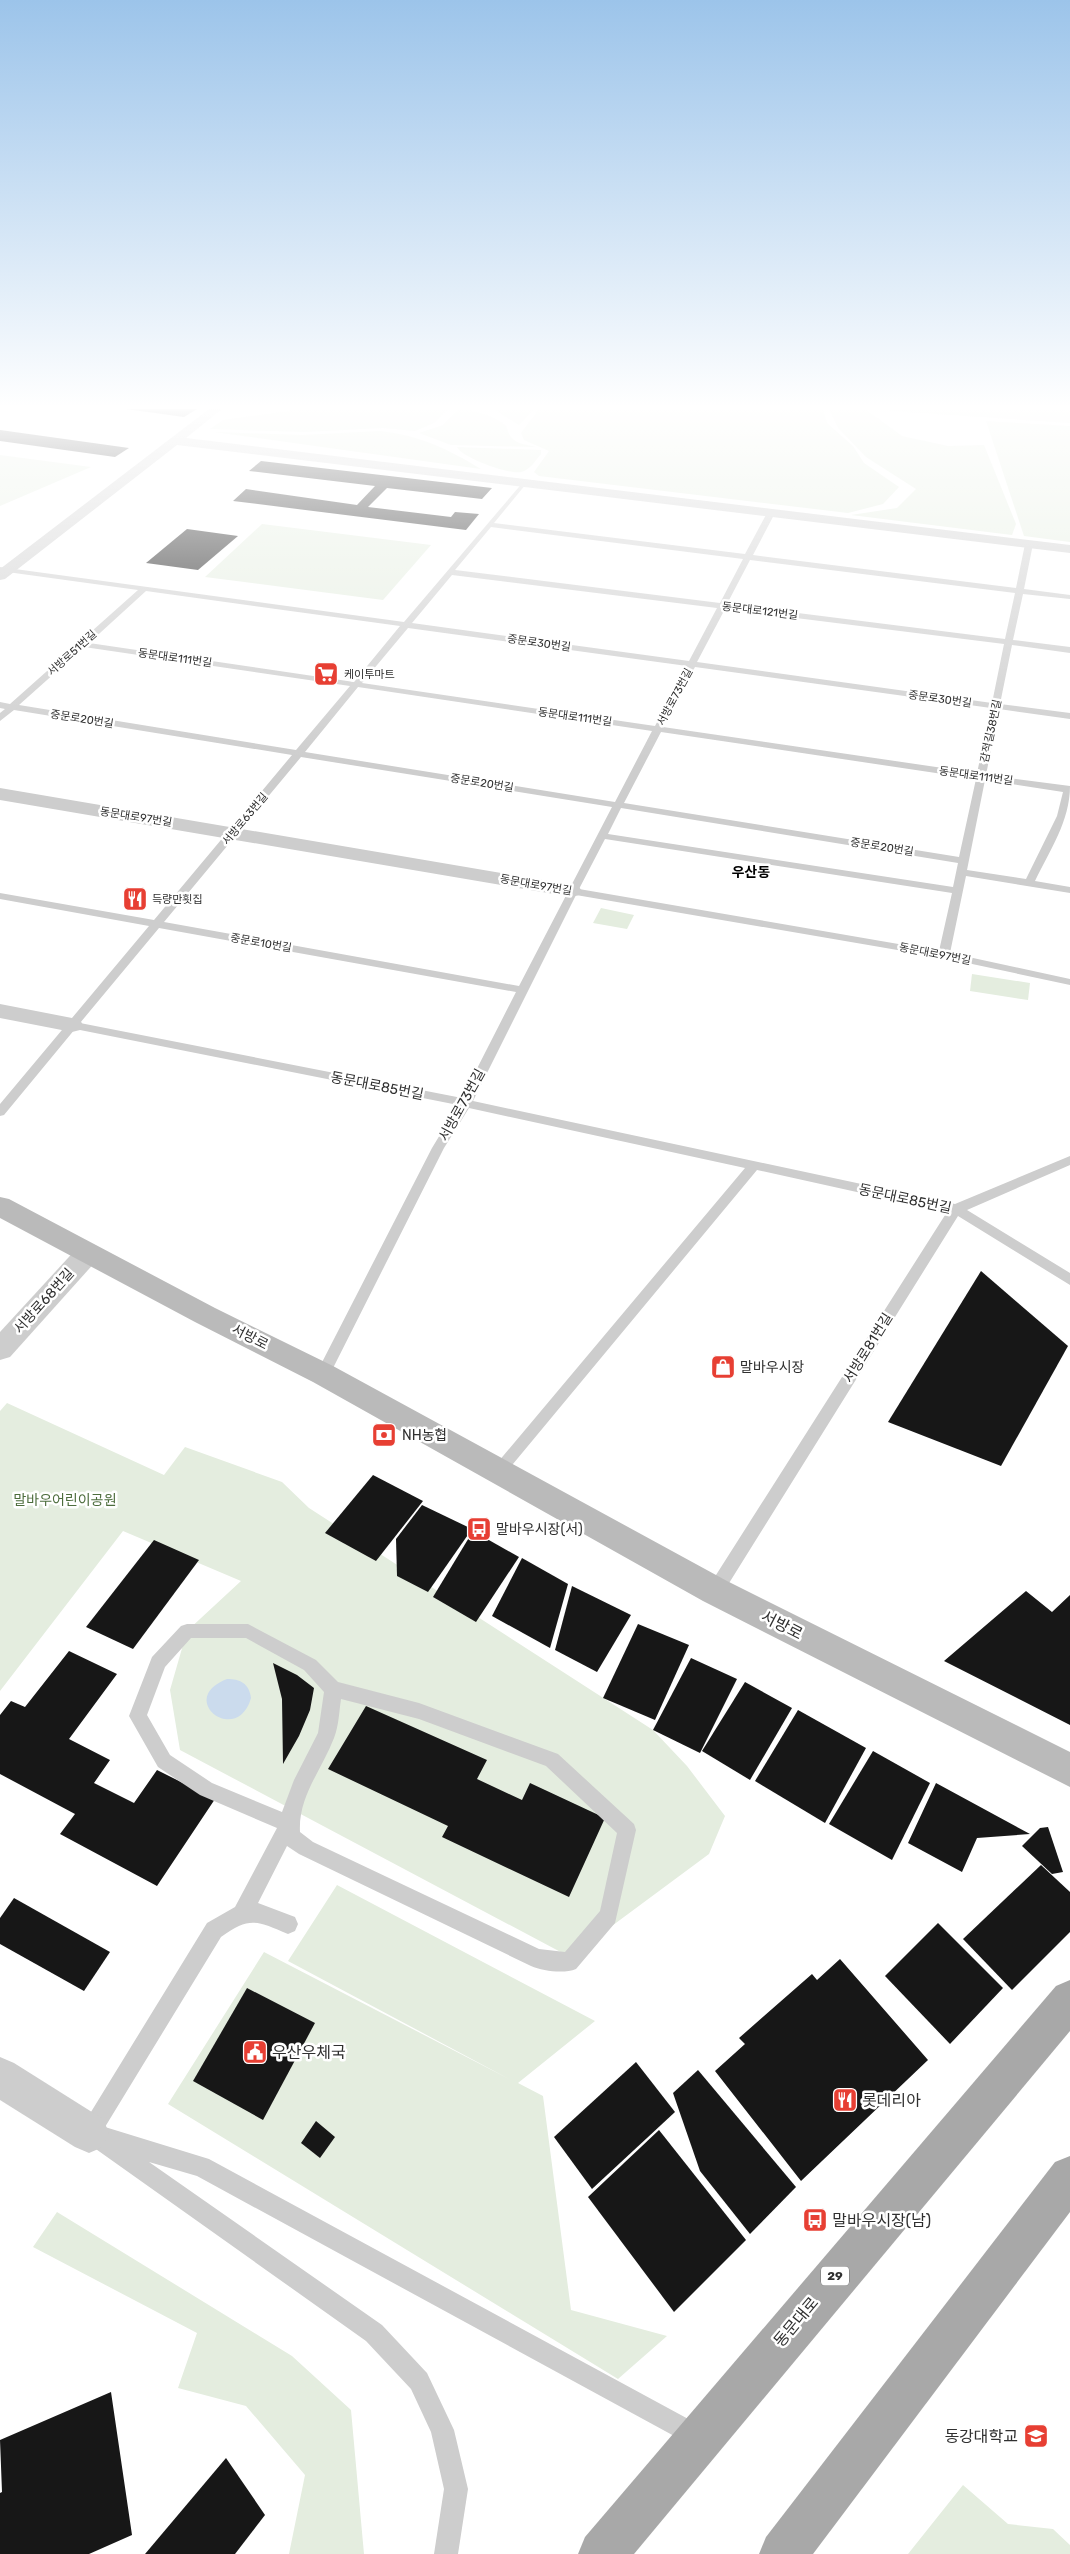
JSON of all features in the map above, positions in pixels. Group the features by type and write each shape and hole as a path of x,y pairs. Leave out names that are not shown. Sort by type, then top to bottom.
{"main road":[{"name":"서방로","path":"0,1206 323,1374 715,1591 1070,1770"},
{"name":"동문대로","path":"602,2554 1070,2000"},
{"path":"783,2554 1070,2177"}],"street":[{"path":"3,571 60,528"},
{"path":"897,528 1070,549"},
{"name":"동문대로97번길","path":"0,794 234,832 572,891"},
{"name":"동문대로85번길","path":"0,1011 72,1025"},
{"name":"서방로68번길","path":"0,1350 88,1253"},
{"path":"0,2076 89,2133"}],"lane":[{"name":"서방로63번길","path":"0,1112 486,528"},
{"path":"516,528 1070,597"},
{"name":"서방로73번길","path":"323,1374 438,1148 466,1103 572,891 763,528"},
{"name":"감적길38번길","path":"944,955 1029,544"},
{"name":"중문로30번길","path":"3,571 145,588 1070,716"},
{"name":"동문대로121번길","path":"450,572 1070,650"},
{"name":"서방로51번길","path":"0,718 145,588"},
{"name":"동문대로111번길","path":"82,644 1069,789 1062,816 1030,883"},
{"name":"중문로20번길","path":"0,705 618,805 963,866"},
{"path":"602,836 958,891"},
{"path":"963,866 1030,883 1070,890"},
{"name":"동문대로97번길","path":"572,891 944,955 1070,982"},
{"name":"중문로10번길","path":"0,896 522,990"},
{"name":"동문대로85번길","path":"72,1025 466,1103 956,1210 1070,1280"},
{"path":"956,1210 1070,1160"},
{"path":"498,1472 753,1167"},
{"name":"서방로81번길","path":"715,1591 956,1210"},
{"path":"188,1631 248,1631 310,1665 333,1689 419,1711 552,1760 627,1830 608,1916 569,1962 538,1959 306,1848 291,1837 289,1824 206,1788 164,1761 138,1716 158,1662 188,1631"},
{"path":"242,1913 289,1824 295,1796 326,1738 333,1689"},
{"path":"89,2133 214,1930 231,1917 248,1911 270,1914 288,1924"},
{"path":"89,2133 201,2167 699,2438"},
{"path":"89,2133 374,2333 419,2381 442,2430 456,2489 446,2554"}],"green space":[{"path":"257,528 296,528 431,545 383,600 205,577"},
{"path":"957,528 1014,528 1012,535"},
{"path":"1021,528 1070,528 1070,542 1024,536"},
{"path":"601,908 634,915 627,929 593,923"},
{"path":"972,974 1030,983 1028,1000 970,991"},
{"name":"말바우어린이공원","path":"7,1403 164,1475 185,1447 282,1482 309,1508 653,1730 687,1766 725,1816 709,1854 570,1957 180,1750 170,1690 187,1631 241,1581 123,1531 0,1691 0,1411"},
{"path":"337,1885 595,2021 518,2083 543,2096 571,2310 667,2336 618,2379 168,2104 264,1952 511,2080 288,1961"},
{"path":"57,2212 292,2356 351,2410 364,2554 289,2554 305,2475 246,2406 178,2388 197,2333 33,2247"},
{"path":"963,2485 1008,2524 1053,2529 1070,2545 1070,2554 908,2554"}],"water":[{"path":"227,1679 240,1681 246,1685 251,1698 244,1712 234,1719 224,1719 214,1714 208,1707 207,1697 213,1688"}],"building":[{"path":"187,529 238,536 198,570 146,563"},
{"path":"981,1271 1068,1346 1001,1466 888,1422"},
{"path":"373,1475 423,1501 376,1561 325,1533"},
{"path":"422,1505 472,1529 428,1592 397,1576 396,1539"},
{"path":"473,1531 519,1557 476,1622 433,1597"},
{"path":"154,1540 199,1560 133,1649 86,1627"},
{"path":"522,1558 568,1584 550,1648 492,1616"},
{"path":"572,1586 631,1615 597,1672 555,1650"},
{"path":"1026,1591 1052,1612 1070,1595 1070,1725 944,1661"},
{"path":"638,1624 689,1645 655,1720 603,1698"},
{"path":"69,1651 117,1674 69,1739 110,1760 94,1783 134,1803 157,1770 215,1799 157,1886 60,1834 75,1814 0,1774 0,1715 11,1701 25,1707"},
{"path":"691,1658 737,1679 700,1753 653,1730"},
{"path":"273,1663 297,1675 314,1688 310,1710 299,1736 283,1764 282,1699"},
{"path":"745,1682 792,1708 750,1780 702,1751"},
{"path":"366,1706 487,1760 477,1779 522,1800 530,1783 605,1818 569,1897 442,1837 448,1826 328,1769"},
{"path":"798,1710 866,1748 825,1823 755,1781"},
{"path":"873,1751 930,1783 892,1860 829,1824"},
{"path":"936,1783 1030,1834 977,1838 962,1872 908,1843"},
{"path":"1048,1827 1063,1872 1052,1874 1022,1846 1040,1828"},
{"path":"1041,1865 1070,1892 1070,1932 1012,1990 963,1939"},
{"path":"14,1898 110,1952 84,1991 0,1944 0,1918"},
{"path":"938,1923 1003,1988 950,2044 885,1976"},
{"path":"840,1959 928,2060 801,2181 715,2071 745,2044 739,2038 812,1974 817,1980"},
{"name":"우산우체국","path":"247,1988 315,2023 263,2120 193,2081"},
{"path":"636,2062 675,2112 592,2189 554,2137"},
{"path":"698,2070 796,2187 750,2234 700,2171 673,2093"},
{"path":"316,2121 335,2137 320,2158 301,2143"},
{"path":"659,2130 746,2240 674,2312 588,2197"},
{"path":"111,2392 132,2535 89,2554 0,2554 0,2493 2,2492 0,2440"},
{"path":"226,2458 265,2515 235,2554 145,2554"}],"place":[{"name":"케이투마트","path":"326,674"},
{"name":"득량만횟집","path":"135,899"},
{"name":"말바우시장","path":"723,1367"},
{"name":"NH농협","path":"384,1435"},
{"name":"말바우시장(서)","path":"479,1529"},
{"name":"우산우체국","path":"255,2052"},
{"name":"롯데리아","path":"845,2100"},
{"name":"말바우시장(남)","path":"815,2220"},
{"name":"동강대학교","path":"1036,2436"}],"district":[{"name":"우산동","path":"751,872"}]}
